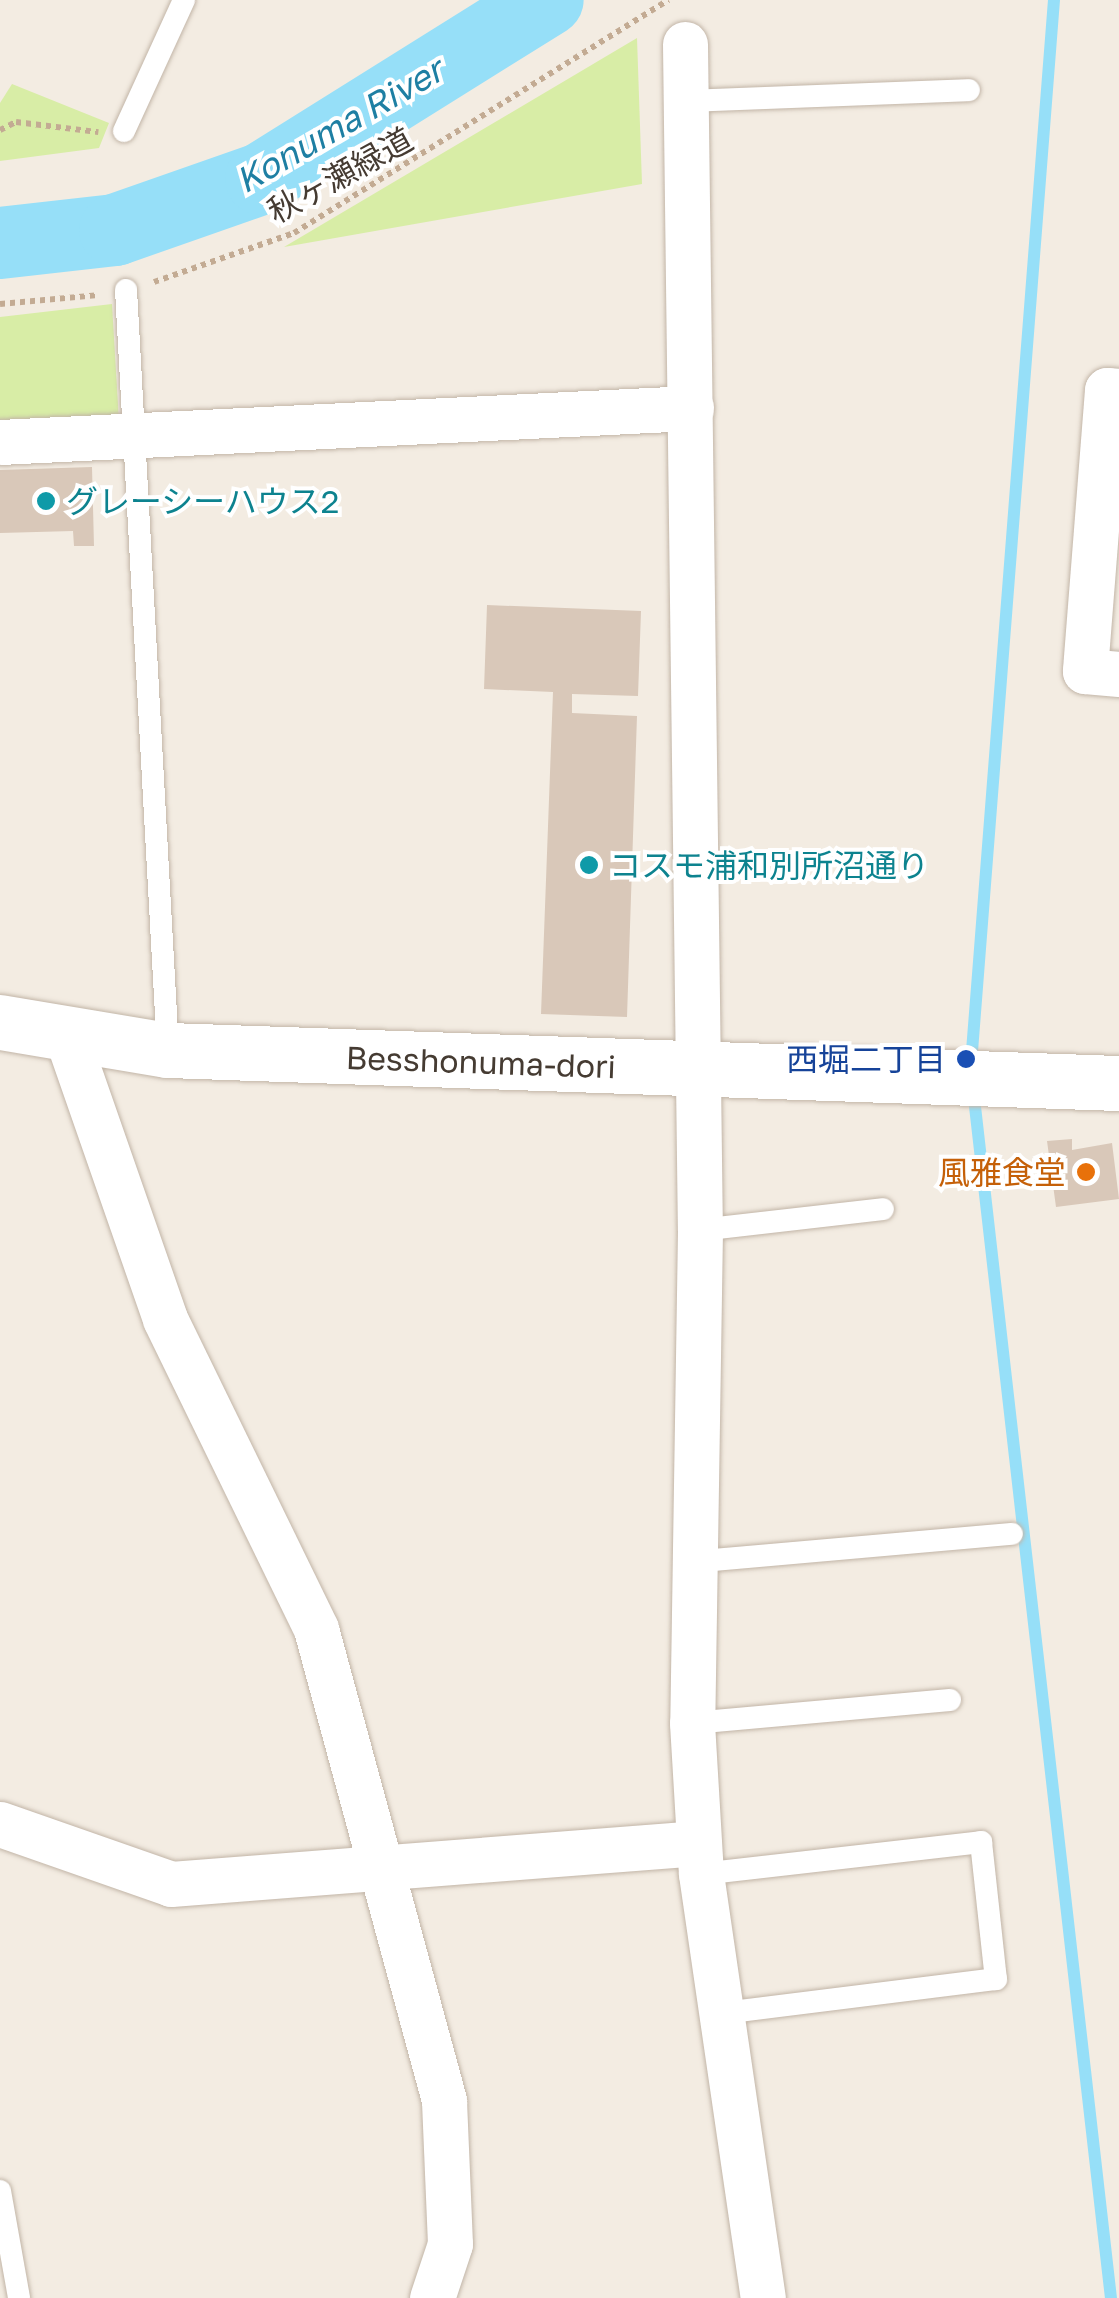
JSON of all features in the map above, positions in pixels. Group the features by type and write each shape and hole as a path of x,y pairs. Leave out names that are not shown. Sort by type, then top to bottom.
{"street":[{"path":"685,44 700,1230 690,1562 692,1723 700,1858 763,2298"},
{"path":"1119,391 1107,390 1107,539 1085,671 1119,674"},
{"path":"0,442 692,408"},
{"name":"Besshonuma-dori","path":"0,1022 68,1040 168,1050 698,1071 1119,1082"},
{"path":"68,1040 164,1319 316,1629 444,2101 450,2244 432,2298"},
{"path":"0,1824 171,1884 700,1858"}],"lane":[{"path":"124,131 184,0"},
{"path":"686,101 969,90"},
{"path":"126,290 130,436 168,1050"},
{"path":"700,1230 883,1209"},
{"path":"690,1562 1012,1534"},
{"path":"692,1723 950,1700"},
{"path":"700,1858 981,1842 996,1980 723,2014"},
{"path":"0,2196 19,2298"}],"path":[{"name":"秋ヶ瀬緑道","path":"0,304 126,290 294,232 669,0"},
{"path":"0,130 16,122 124,131"}],"green space":[{"path":"637,38 642,184 284,247"},
{"path":"12,84 109,123 99,148 0,161 0,103"},
{"path":"112,304 119,421 0,436 0,317"}],"building":[{"name":"グレーシーハウス2","path":"92,467 94,546 74,546 73,531 0,533 0,470"},
{"name":"コスモ浦和別所沼通り","path":"487,605 641,611 638,696 572,694 572,713 637,716 627,1017 541,1014 553,692 484,689"},
{"path":"1072,1139 1072,1150 1112,1143 1119,1199 1056,1207 1047,1141"}],"waterway":[{"name":"Konuma River","path":"0,243 115,230 261,179 548,0"},
{"path":"971,1064 1054,0"},
{"path":"973,1089 1111,2298"}],"place":[{"name":"グレーシーハウス2","path":"46,501"},
{"name":"コスモ浦和別所沼通り","path":"589,865"},
{"name":"西堀二丁目","path":"966,1059"},
{"name":"風雅食堂","path":"1086,1172"}]}
